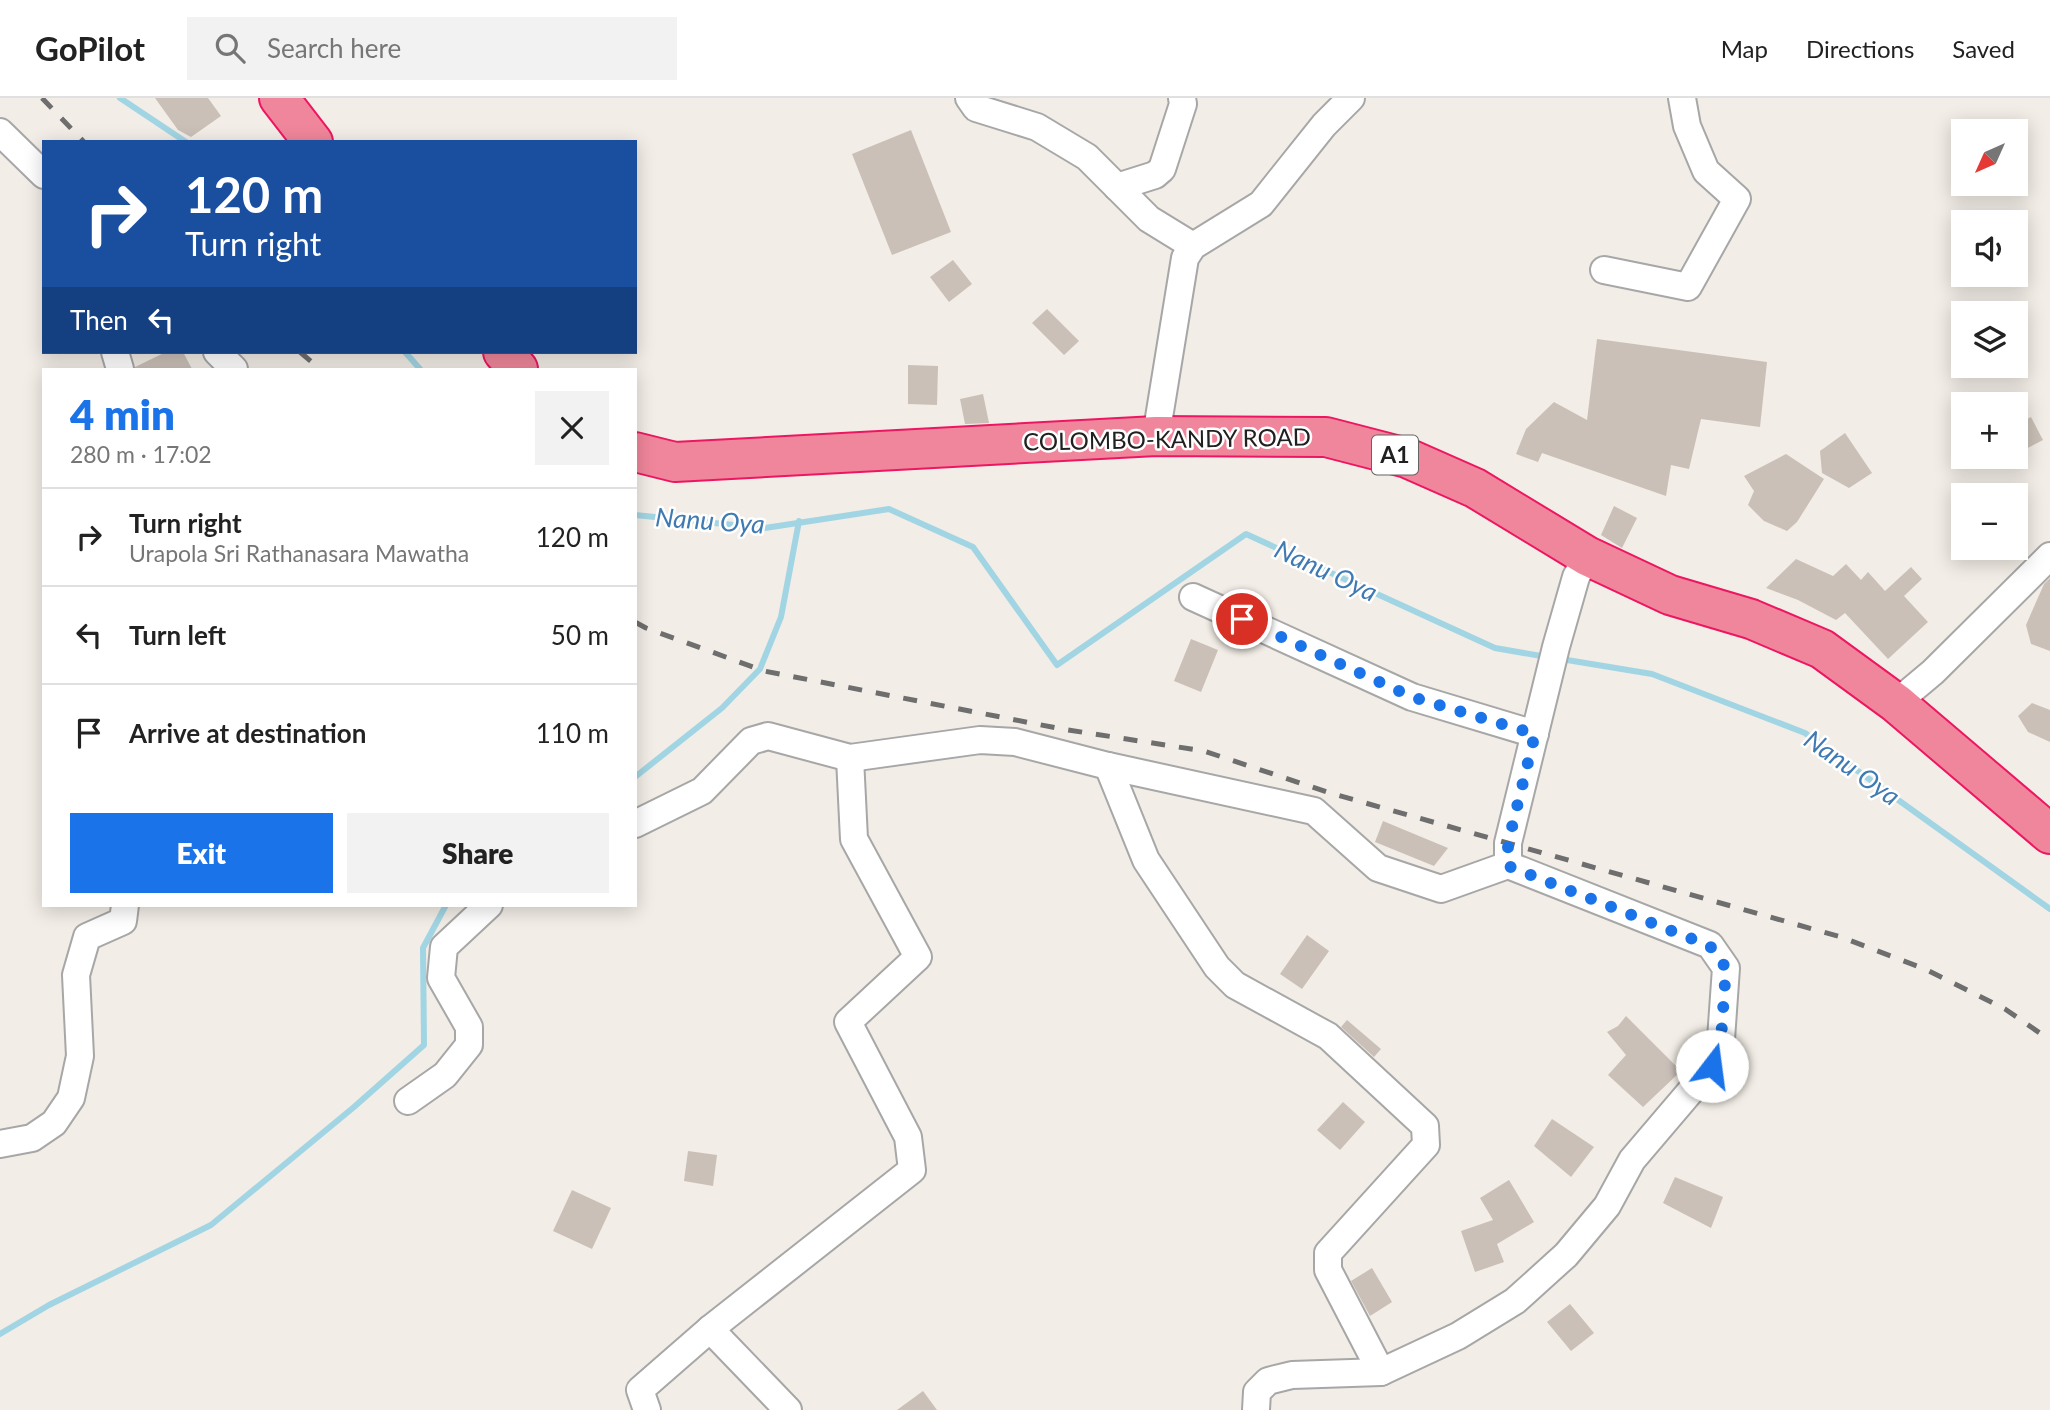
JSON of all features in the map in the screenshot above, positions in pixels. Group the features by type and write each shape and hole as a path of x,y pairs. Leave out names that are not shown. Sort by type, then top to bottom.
{"highway":[{"path":"279,98 311,140"},
{"path":"505,354 518,368"},
{"name":"COLOMBO-KANDY ROAD","path":"637,452 675,462 1156,436 1326,437 1407,458 1475,488 1587,556 1670,595 1751,619 1822,649 1896,703 2050,834"}],"street":[{"path":"969,98 976,108 1037,127 1087,157 1149,219 1193,246"},
{"path":"1117,187 1154,175 1162,169 1183,104 1182,98"},
{"path":"1156,436 1185,258 1193,246 1261,204 1324,125 1351,98"},
{"path":"1604,270 1688,287 1737,199 1706,171 1687,126 1682,98"},
{"path":"0,132 42,173"},
{"path":"219,354 233,368"},
{"path":"1508,866 1508,843 1545,689 1576,578 1587,556"},
{"path":"1896,703 1936,670 2050,556"},
{"path":"1193,597 1412,697 1535,734"},
{"path":"637,823 702,791 751,741 768,736 850,758 979,740 1015,743 1314,811 1378,868 1441,889 1508,866 1710,946 1726,968 1721,1039 1712,1066 1633,1160 1607,1206 1566,1255 1515,1301 1458,1336 1381,1372 1292,1375 1268,1381 1257,1392 1256,1410"},
{"path":"646,1410 640,1390 710,1329 912,1170 908,1137 848,1022 918,957 854,839 850,758"},
{"path":"1108,766 1146,860 1217,967 1235,985 1328,1036 1425,1126 1426,1145 1328,1253 1328,1270 1381,1372"},
{"path":"0,1144 32,1138 54,1123 71,1098 80,1056 76,975 87,937 123,921 125,907"},
{"path":"408,1101 445,1075 469,1045 470,1027 441,978 444,947 487,907"},
{"path":"710,1329 788,1410"}],"building":[{"path":"155,98 208,98 221,116 191,137 178,130"},
{"path":"911,130 951,232 892,255 852,154"},
{"path":"953,260 972,284 949,302 930,277"},
{"path":"1047,309 1079,341 1064,355 1032,323"},
{"path":"1597,339 1767,362 1760,427 1701,419 1689,469 1671,465 1666,496 1542,453 1538,462 1516,454 1526,429 1554,402 1587,420"},
{"path":"162,354 184,354 191,368 135,368"},
{"path":"908,365 938,366 937,405 908,404"},
{"path":"983,394 989,423 965,424 960,399"},
{"path":"2031,417 2043,440 2028,448 2028,419"},
{"path":"1845,433 1872,473 1849,488 1822,473 1820,451"},
{"path":"1786,454 1824,479 1797,522 1787,531 1764,521 1748,505 1754,491 1744,476"},
{"path":"1614,506 1637,518 1622,548 1601,535"},
{"path":"1796,559 1833,576 1846,564 1861,580 1868,572 1885,591 1911,567 1922,579 1904,596 1928,622 1888,659 1845,613 1836,620 1798,600 1766,588"},
{"path":"2050,578 2050,651 2031,644 2026,625 2044,584"},
{"path":"1191,639 1218,650 1201,692 1174,681"},
{"path":"2032,703 2050,710 2050,742 2028,732 2018,716"},
{"path":"1383,821 1448,848 1434,866 1375,842"},
{"path":"1307,935 1329,951 1302,989 1280,974"},
{"path":"1626,1016 1681,1071 1643,1107 1608,1075 1626,1055 1607,1032 1618,1026"},
{"path":"1347,1020 1381,1049 1374,1057 1341,1027"},
{"path":"1343,1102 1365,1122 1340,1150 1317,1130"},
{"path":"1552,1119 1594,1147 1571,1177 1534,1146"},
{"path":"688,1151 717,1155 713,1186 684,1181"},
{"path":"1675,1177 1723,1197 1711,1228 1663,1203"},
{"path":"1509,1180 1534,1222 1497,1244 1504,1262 1475,1272 1461,1231 1493,1220 1480,1198"},
{"path":"572,1190 611,1208 592,1249 553,1231"},
{"path":"1372,1268 1392,1302 1370,1316 1351,1281"},
{"path":"1570,1304 1594,1333 1571,1351 1547,1322"},
{"path":"923,1391 937,1410 897,1410"}],"waterway":[{"name":"Nanu Oya","path":"120,98 183,140"},
{"name":"Nanu Oya","path":"407,354 419,368"},
{"name":"Nanu Oya","path":"637,515 765,528 889,509 973,547 1057,665 1246,534 1495,648 1547,657"},
{"path":"637,775 722,708 760,669 781,617 799,521"},
{"name":"Nanu Oya","path":"1561,659 1652,674 1805,733 2050,909"},
{"path":"0,1334 49,1305 211,1225 354,1107 424,1045 423,948 445,907"}],"railway":[{"path":"42,98 82,140"},
{"path":"302,354 319,368"},
{"path":"637,623 764,671 1062,729 1204,751 1330,793 1841,937 1925,969 2005,1009 2050,1040"}],"route":[{"path":"1242,619 1412,697 1535,734 1508,843 1508,866 1710,946 1726,968 1721,1039 1712,1066"}]}
